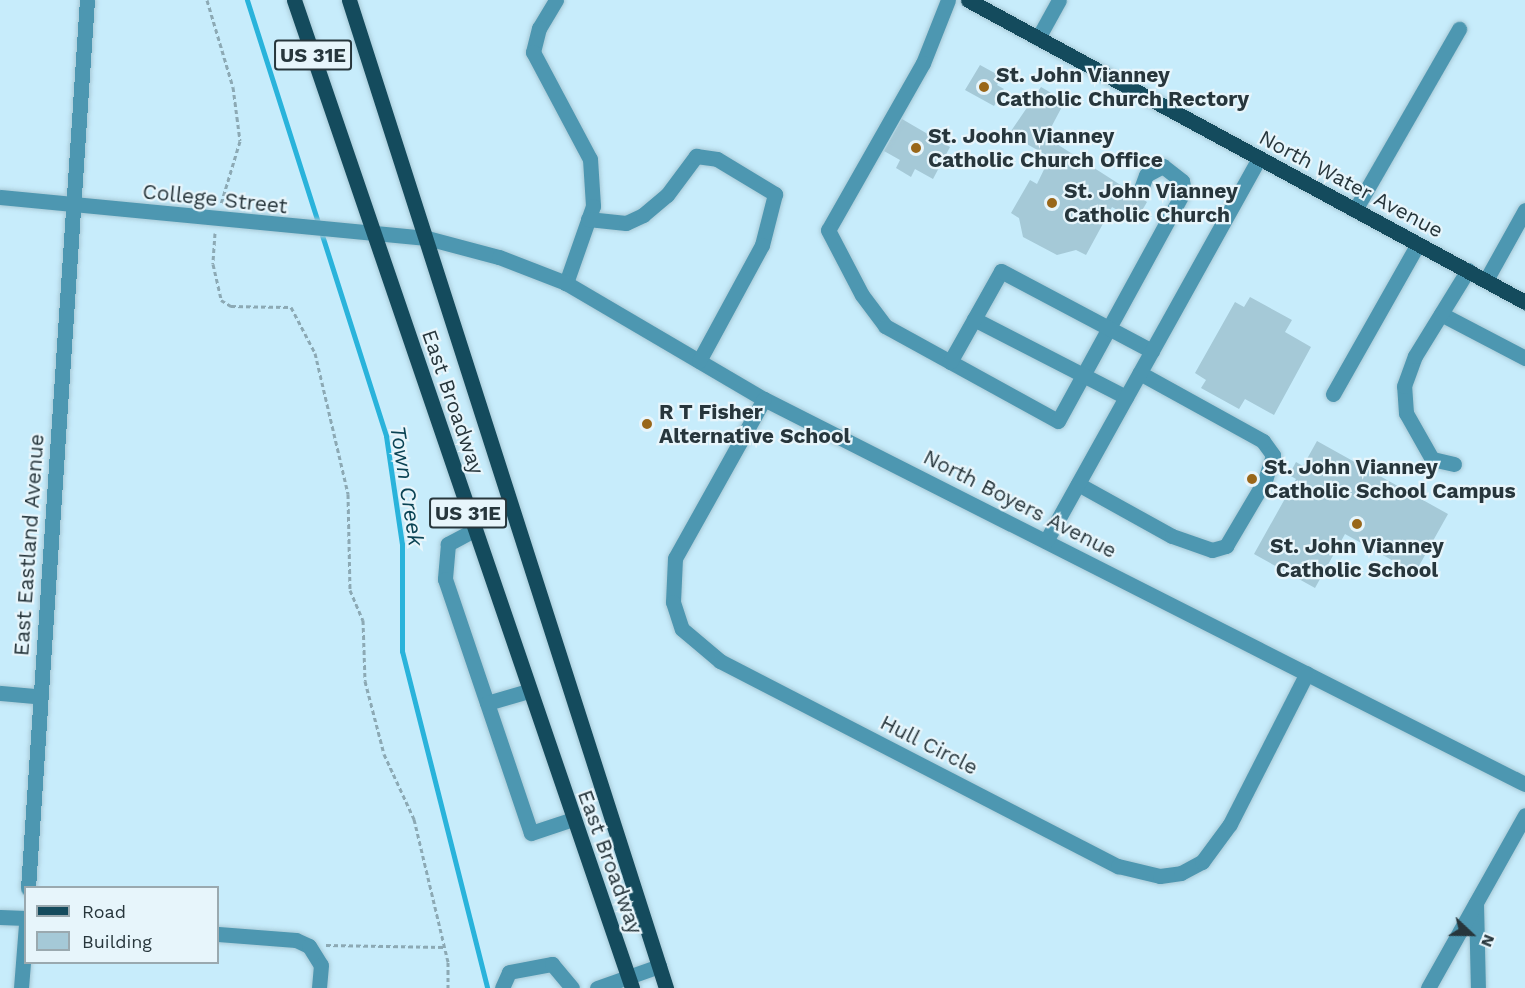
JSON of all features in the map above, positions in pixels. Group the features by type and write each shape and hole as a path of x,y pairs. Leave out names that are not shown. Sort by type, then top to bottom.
{"main road":[{"name":"East Broadway","path":"294,0 528,691 630,982"},
{"name":"East Broadway","path":"349,0 666,988"},
{"name":"North Water Avenue","path":"968,0 1525,302"}],"street":[{"name":"East Eastland Avenue","path":"28,886 38,696 77,206 87,0"},
{"path":"556,0 539,28 533,52 590,159 593,206 566,283"},
{"path":"948,0 923,63 828,230 885,326 1058,421 1107,327 1184,191 1182,181 1163,166 1146,175 1141,189"},
{"path":"1038,38 1059,0"},
{"path":"1355,210 1459,29"},
{"path":"588,219 626,223 643,215 667,195 696,156 717,159 775,194 762,245 699,361"},
{"path":"1046,541 1259,159"},
{"name":"College Street","path":"0,196 283,227 427,238 500,256"},
{"path":"1486,280 1525,210"},
{"path":"1333,394 1418,244"},
{"name":"North Boyers Avenue","path":"500,256 566,283 765,399 1525,784"},
{"path":"1454,464 1432,459 1406,414 1404,386 1441,314 1468,270"},
{"path":"950,362 1001,271 1152,351"},
{"path":"1441,314 1525,358"},
{"path":"974,319 1126,397"},
{"path":"1078,484 1172,536 1212,550 1226,546 1265,480 1273,455 1263,441 1140,373"},
{"name":"Hull Circle","path":"765,399 675,558 673,602 682,629 720,660 1118,866 1160,876 1181,873 1202,862 1230,824 1307,673"},
{"path":"474,530 452,539 444,565 531,833 573,819"},
{"path":"487,703 528,691"},
{"path":"0,693 38,696"},
{"path":"1428,988 1525,815"},
{"path":"1476,903 1478,988"},
{"path":"0,917 24,918"},
{"path":"219,933 296,940 309,946 321,965 319,988"},
{"path":"21,988 24,951"},
{"path":"502,988 509,972 552,964 572,988"},
{"path":"597,988 630,982 659,966"}],"path":[{"path":"207,0 233,87 240,141 215,220 213,264 222,300 231,306 291,307 315,353 348,494 350,590 363,620 365,681 384,754 414,819 444,947 448,988"},
{"path":"309,946 444,947"}],"building":[{"name":"St. John Vianney Catholic Church Rectory","path":"980,65 1002,77 997,85 1004,89 994,106 965,90"},
{"name":"St. John Vianney Catholic Church","path":"1041,87 1065,101 1046,137 1147,202 1136,221 1112,207 1086,255 1076,250 1057,255 1023,237 1019,218 1011,213 1030,180 1037,184 1050,157 1009,134"},
{"name":"St. Joohn Vianney Catholic Church Office","path":"902,119 950,147 933,179 915,169 911,177 896,168 900,160 884,151"},
{"path":"1250,297 1292,320 1285,332 1311,347 1274,415 1245,399 1239,409 1201,388 1206,380 1195,373 1235,302 1244,307"},
{"name":"St. John Vianney Catholic School","path":"1317,441 1448,514 1415,573 1345,534 1315,588 1254,554 1296,479 1289,475 1296,462 1303,466"}],"waterway":[{"name":"Town Creek","path":"247,0 386,436 402,544 402,651 487,988"}],"place":[{"name":"St. John Vianney Catholic Church Rectory","path":"984,87"},
{"name":"St. Joohn Vianney Catholic Church Office","path":"916,148"},
{"name":"St. John Vianney Catholic Church","path":"1052,203"},
{"name":"R T Fisher Alternative School","path":"647,424"},
{"name":"St. John Vianney Catholic School Campus","path":"1252,479"},
{"name":"St. John Vianney Catholic School","path":"1357,524"}]}
